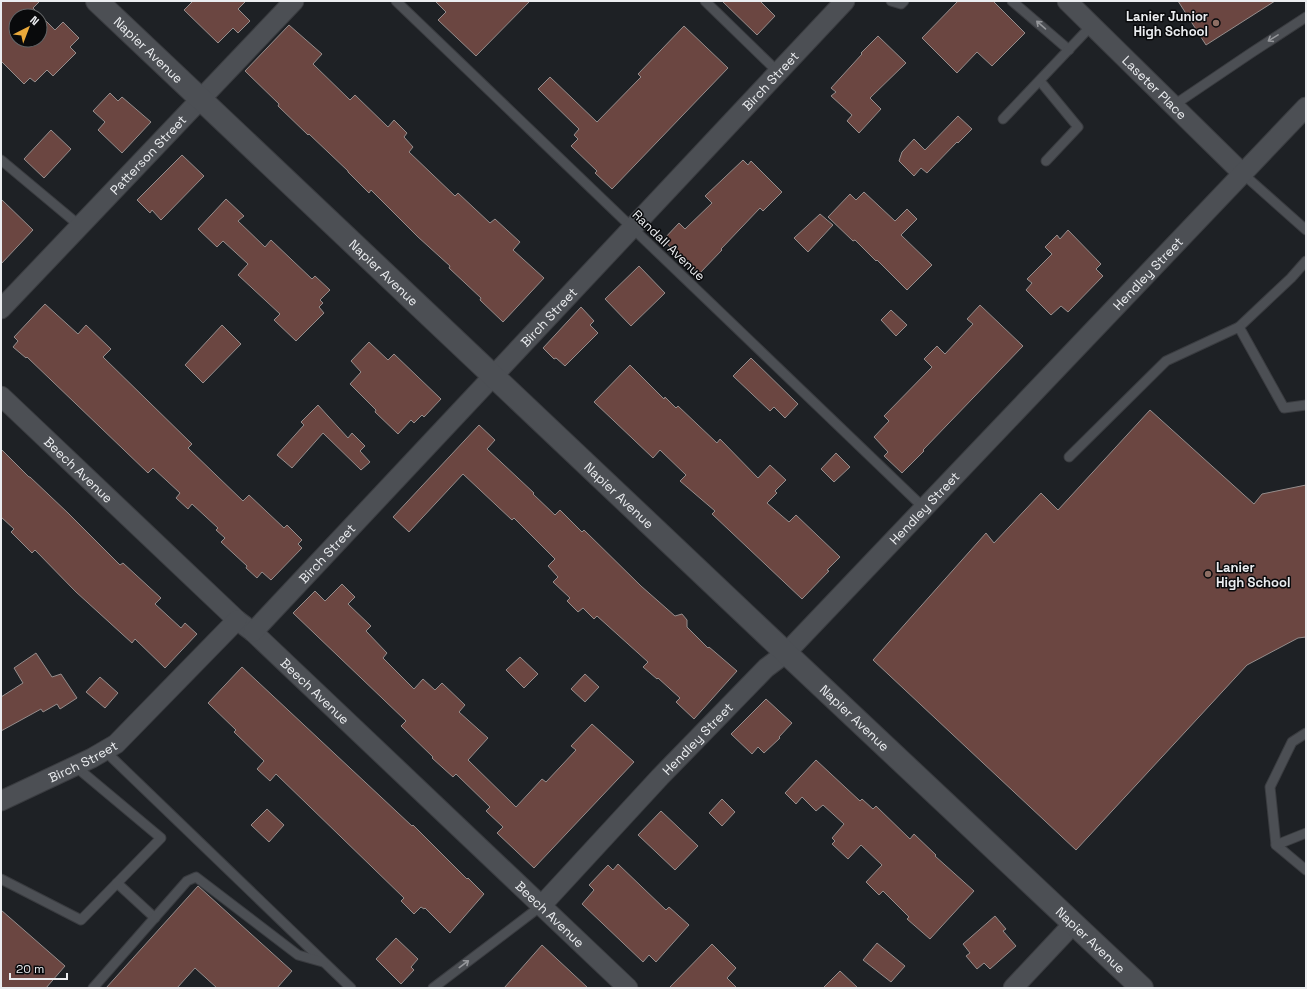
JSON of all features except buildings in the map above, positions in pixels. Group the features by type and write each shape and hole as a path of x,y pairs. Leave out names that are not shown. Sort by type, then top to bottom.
{"street":[{"name":"Napier Avenue","path":"97,1 1142,988"},
{"name":"Patterson Street","path":"1,309 294,1"},
{"name":"Birch Street","path":"253,632 845,1"},
{"name":"Laseter Place","path":"1067,1 1242,173"},
{"name":"Hendley Street","path":"541,906 665,772 766,668 786,653 1306,107"},
{"name":"Beech Avenue","path":"1,396 238,620 253,632 628,988"},
{"name":"Birch Street","path":"1,801 75,766 116,744 238,620"},
{"path":"1013,988 1074,923"}],"lane":[{"name":"Randall Avenue","path":"396,1 924,508"},
{"path":"705,1 778,72"},
{"path":"891,1 901,4 904,1"},
{"path":"1012,1 1069,50"},
{"path":"1174,105 1306,17"},
{"path":"1003,119 1092,25"},
{"path":"1040,81 1078,127 1046,161"},
{"path":"1,160 80,226"},
{"path":"1242,173 1306,230"},
{"path":"1069,457 1166,361 1239,327 1291,278 1306,261"},
{"path":"1239,327 1284,408 1306,405"},
{"path":"1306,733 1292,742 1270,787 1276,845 1306,870"},
{"path":"105,751 325,962 350,988"},
{"path":"1,880 81,920 161,838 75,766"},
{"path":"1276,845 1306,834"},
{"path":"93,988 187,881 196,877 298,955 325,962"},
{"path":"117,883 155,918"},
{"path":"433,988 541,906"}],"place":[{"name":"Lanier Junior High School","path":"1216,23"},
{"name":"Lanier High School","path":"1208,574"}]}
